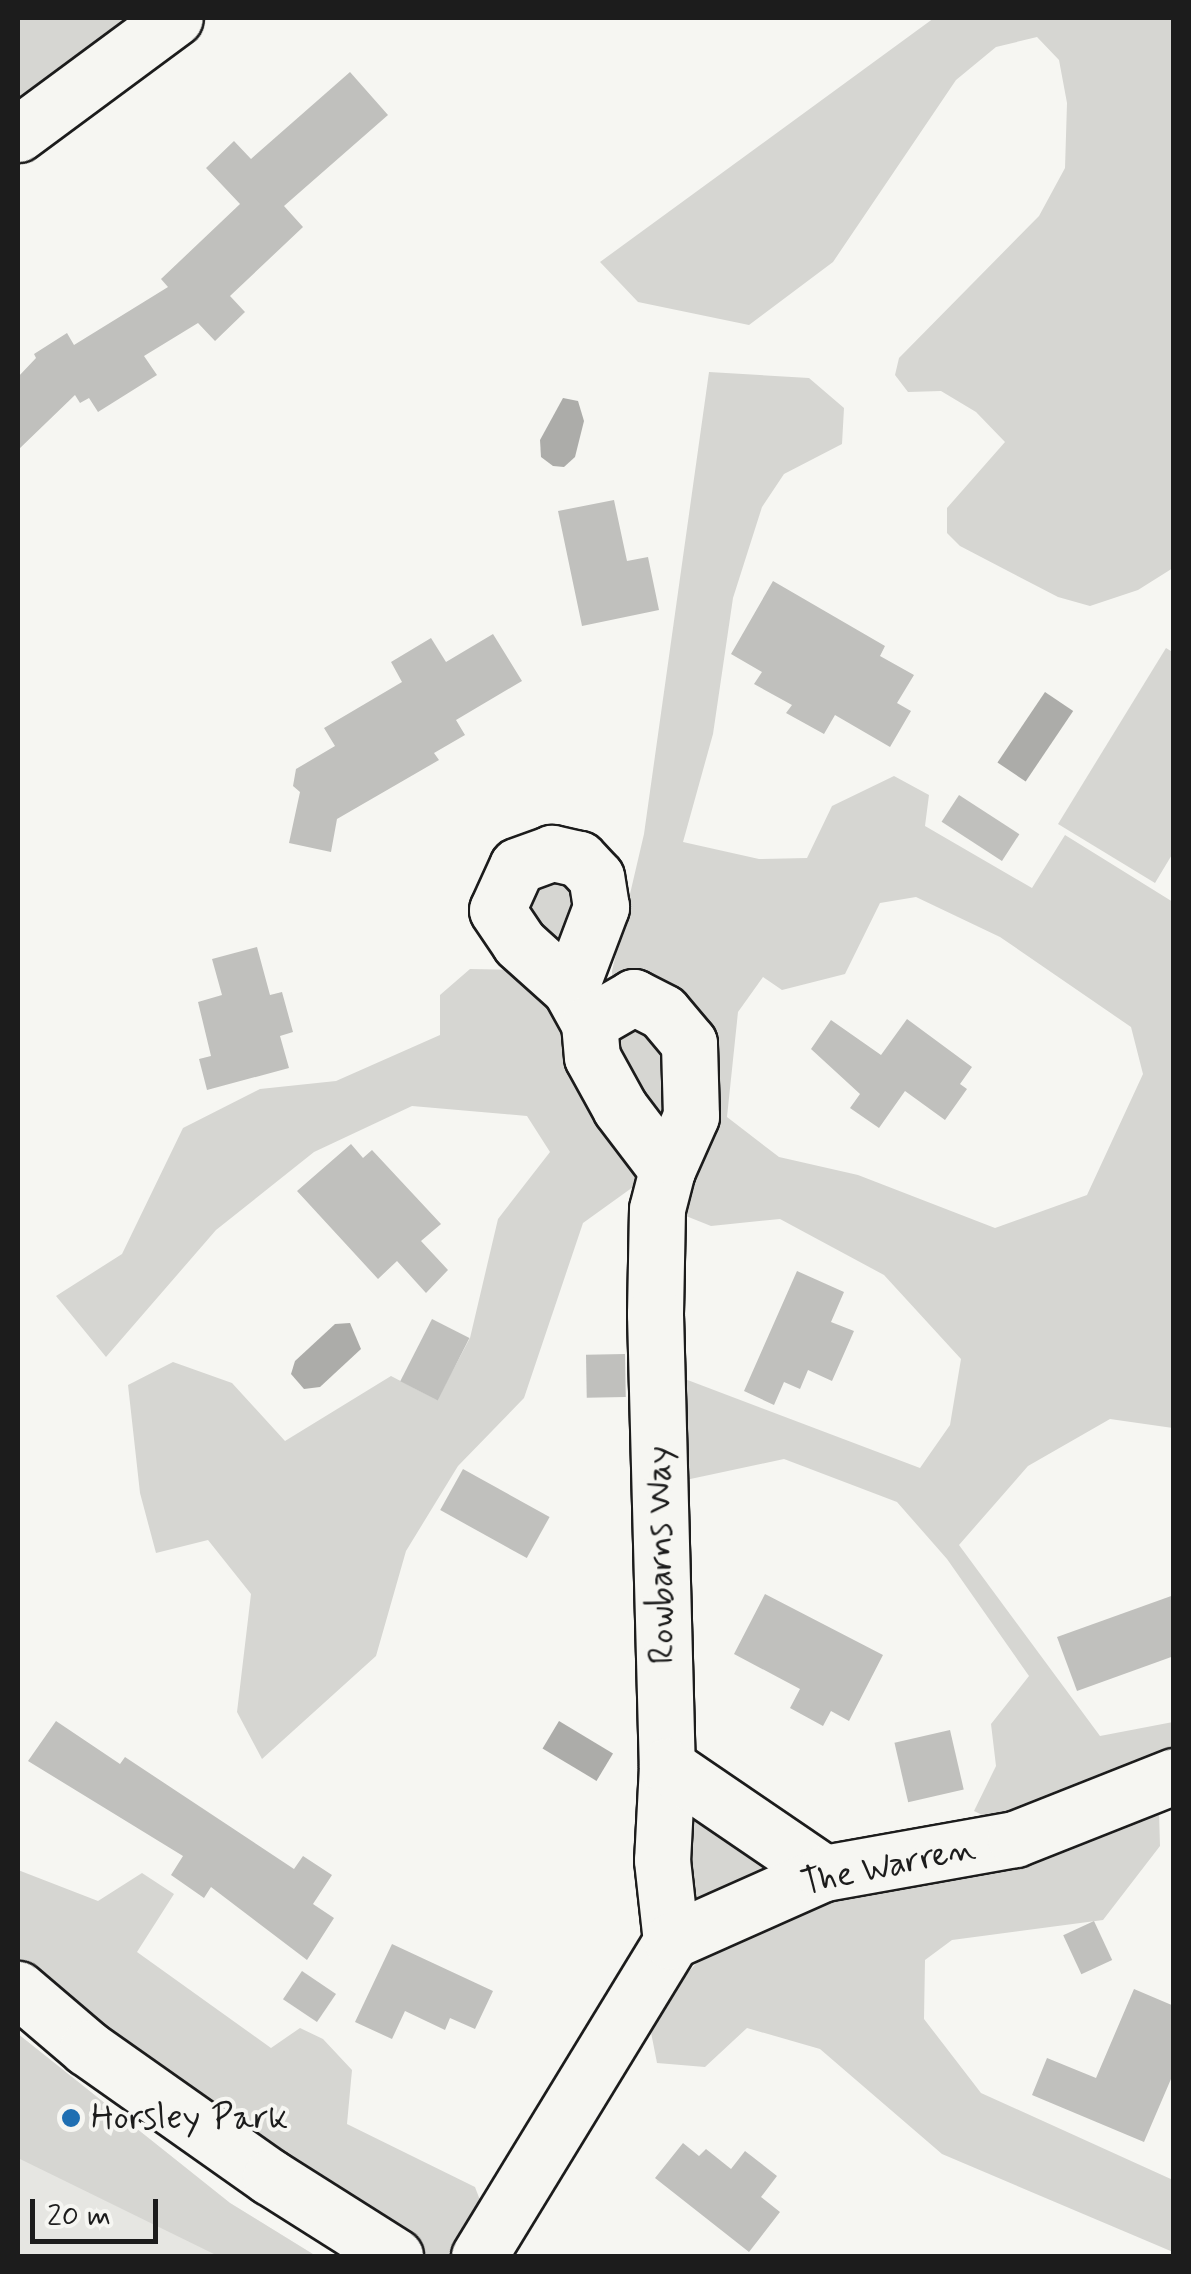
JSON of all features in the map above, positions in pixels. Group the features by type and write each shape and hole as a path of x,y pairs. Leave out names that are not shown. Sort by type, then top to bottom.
{"street":[{"path":"18,134 176,18"},
{"name":"Rowbarns Way","path":"667,1170 599,1070 580,1006 634,997 663,1012 689,1043 692,1116 667,1170 658,1209 655,1314 667,1766 662,1860 671,1942"},
{"path":"667,1766 824,1873"},
{"name":"The Warren","path":"671,1942 824,1873 1015,1839 1174,1776"},
{"path":"479,2256 671,1942"},
{"path":"18,1989 88,2048 270,2178 395,2256"}],"shaded area":[{"path":"18,18 152,18 18,115"},
{"path":"934,18 1173,18 1173,568 1138,590 1090,606 1058,597 960,546 947,533 947,508 1005,442 976,412 941,391 908,392 895,375 899,358 1039,216 1065,168 1067,103 1059,60 1037,37 996,47 956,80 833,262 749,325 638,302 600,262"},
{"path":"709,372 809,378 844,408 842,444 784,474 762,507 733,598 713,734 683,842 759,859 807,858 832,806 894,776 929,795 925,826 1032,888 1065,835 1173,902 1173,1428 1110,1419 1028,1466 959,1545 1100,1736 1173,1722 1173,1760 1001,1824 974,1811 996,1766 991,1724 1029,1676 947,1559 897,1502 784,1459 681,1481 677,1376 920,1468 950,1425 961,1359 884,1275 780,1219 711,1226 681,1214 615,1033 612,971 644,834","holes":["916,897 1000,937 1131,1027 1143,1074 1087,1195 995,1228 858,1175 779,1157 727,1117 738,1012 763,977 782,990 845,974 880,903"]},
{"path":"563,398 578,401 584,421 575,457 564,467 553,466 541,457 540,440"},
{"path":"1166,648 1174,653 1173,853 1155,883 1058,824"},
{"path":"1045,692 1073,711 1026,781 997,762"},
{"path":"541,870 588,887 570,928 545,947 517,910"},
{"path":"470,969 531,970 625,1134 640,1182 583,1223 524,1398 458,1466 406,1551 376,1656 262,1759 237,1712 251,1594 208,1540 156,1553 140,1493 128,1385 173,1362 232,1383 285,1441 391,1376 437,1400 470,1338 498,1219 550,1152 527,1116 412,1106 314,1152 216,1230 106,1357 56,1296 122,1254 183,1128 260,1089 336,1081 440,1035 440,995"},
{"path":"350,1323 361,1349 320,1387 304,1389 291,1374 295,1361 335,1324"},
{"path":"559,1721 613,1753 597,1781 543,1748"},
{"path":"695,1808 769,1863 761,1881 693,1903 684,1812"},
{"path":"1159,1811 1160,1846 1103,1920 952,1940 925,1960 924,2019 981,2093 1173,2180 1173,2252 942,2154 820,2049 747,2028 705,2067 657,2063 648,2017 710,1948 774,1914"},
{"path":"18,1870 98,1901 142,1873 174,1894 137,1952 271,2048 300,2028 323,2039 352,2070 347,2124 475,2187 483,2208 457,2256 421,2256 18,1972"},
{"name":"Horsley Park","path":"18,2034 230,2203 316,2256 18,2256"},
{"name":"Horsley Park","path":"18,2034 230,2203 316,2256 218,2256 18,2158"}],"building":[{"path":"350,72 388,115 284,206 303,227 230,296 245,312 215,341 198,323 144,356 157,375 98,412 89,398 80,403 75,395 18,450 18,377 36,358 34,354 67,333 74,345 168,287 161,279 240,204 206,168 234,141 251,159"},
{"path":"614,500 627,561 648,557 659,610 582,626 558,511"},
{"path":"773,581 885,646 880,656 914,675 897,703 911,711 890,747 835,715 824,734 786,713 792,705 754,684 762,672 731,654"},
{"path":"493,634 522,681 456,720 465,735 434,753 439,760 337,819 331,852 289,843 300,792 293,786 296,769 335,746 324,728 402,682 391,662 431,638 446,662"},
{"path":"959,795 1019,834 1002,861 942,822"},
{"path":"257,947 270,995 282,992 293,1032 280,1036 289,1068 207,1090 199,1059 211,1056 198,1002 222,995 212,959"},
{"path":"907,1019 972,1067 960,1084 967,1089 945,1120 905,1091 879,1128 850,1108 860,1094 811,1049 831,1020 881,1055"},
{"path":"351,1144 363,1158 372,1150 441,1224 421,1241 448,1270 426,1293 397,1261 378,1279 297,1191"},
{"path":"797,1271 844,1292 831,1322 854,1331 832,1381 808,1370 800,1389 784,1382 774,1405 744,1391"},
{"path":"432,1319 469,1338 438,1400 400,1381"},
{"path":"625,1354 626,1397 587,1398 586,1355"},
{"path":"463,1469 550,1517 527,1558 440,1510"},
{"path":"765,1594 883,1655 849,1721 831,1711 823,1726 790,1708 800,1689 734,1654"},
{"path":"1174,1595 1174,1656 1077,1691 1057,1637"},
{"path":"56,1721 120,1764 125,1757 294,1869 303,1856 332,1875 313,1904 334,1918 307,1960 211,1887 204,1898 171,1875 183,1856 28,1761"},
{"path":"950,1730 964,1789 908,1802 894,1743"},
{"path":"1094,1921 1112,1960 1081,1974 1063,1935"},
{"path":"392,1944 493,1991 475,2029 450,2018 445,2030 405,2011 392,2039 355,2022"},
{"path":"302,1971 336,1994 317,2022 283,1999"},
{"path":"1134,1989 1174,2006 1174,2072 1144,2142 1032,2095 1047,2058 1096,2078"},
{"path":"683,2143 699,2156 706,2149 731,2169 745,2151 777,2176 761,2197 780,2212 749,2252 655,2178"}],"place":[{"name":"Horsley Park","path":"71,2118"}]}
